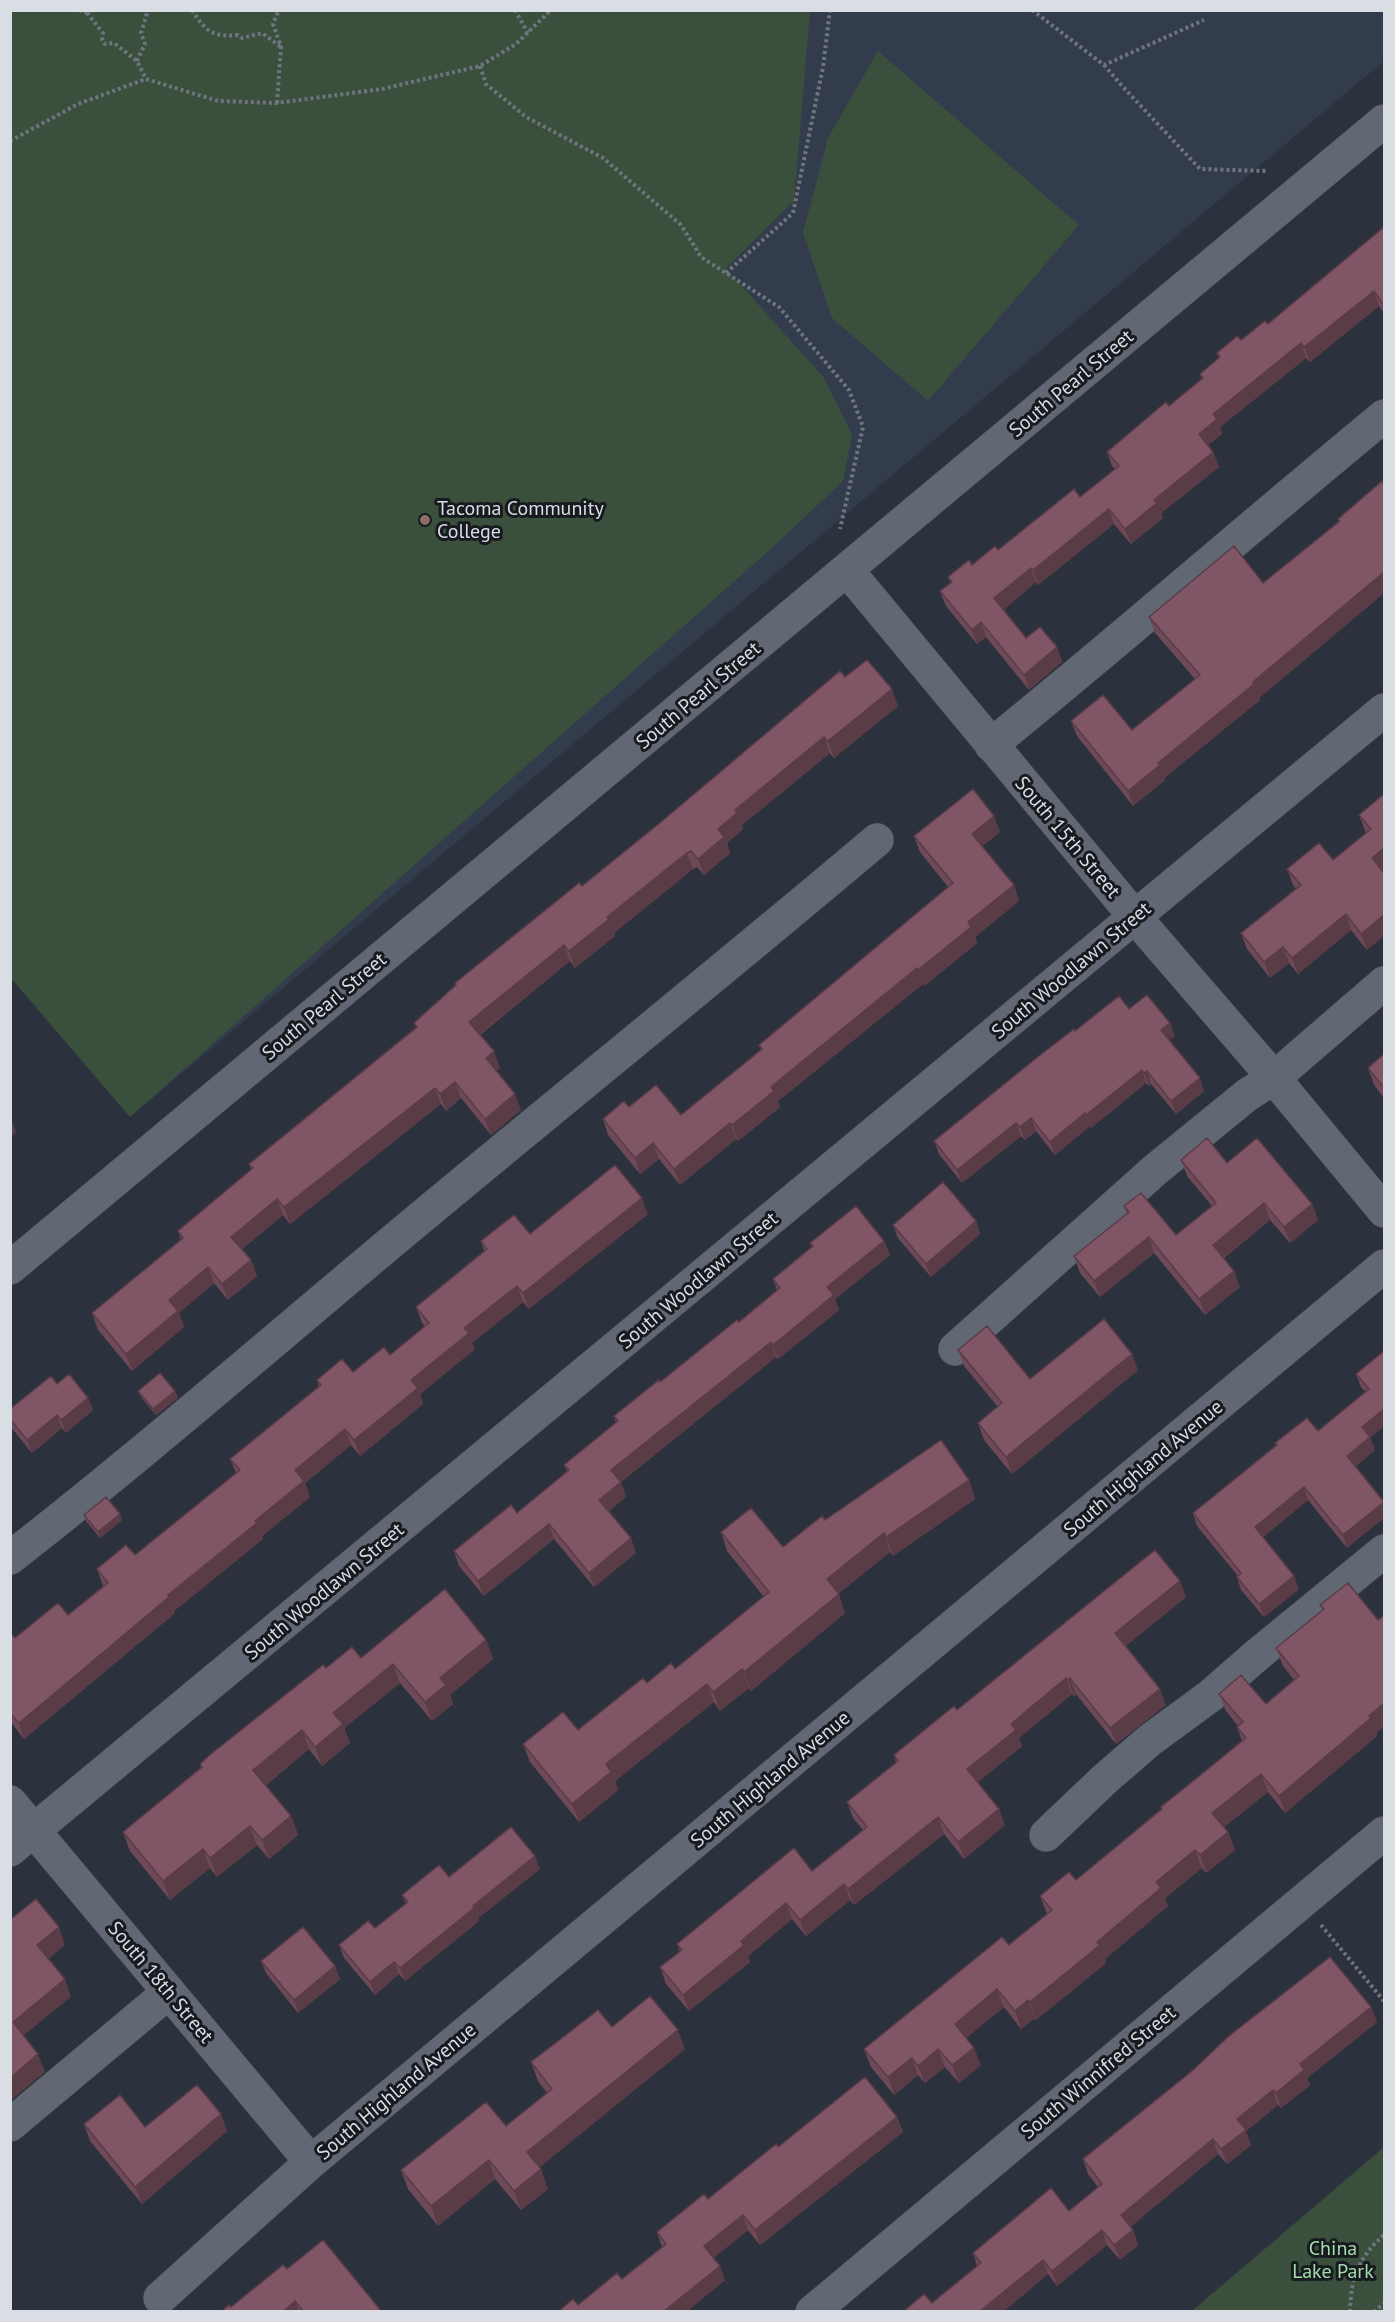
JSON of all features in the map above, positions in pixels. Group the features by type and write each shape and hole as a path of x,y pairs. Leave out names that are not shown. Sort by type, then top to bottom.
{"street":[{"name":"South Pearl Street","path":"10,1268 1384,121"},
{"path":"991,744 1116,643 1191,576 1384,416"},
{"name":"South 15th Street","path":"847,570 1135,917 1274,1078 1384,1211"},
{"name":"South Woodlawn Street","path":"22,1841 1384,710"},
{"path":"10,1558 97,1490 408,1228 679,1007 878,840"},
{"path":"955,1349 1155,1170 1247,1095 1274,1078 1384,983"},
{"name":"South Highland Avenue","path":"160,2298 311,2162 1384,1266"},
{"path":"1046,1835 1150,1740 1210,1696 1384,1551"},
{"name":"South 18th Street","path":"10,1802 22,1841 169,1992 311,2162"},
{"name":"South Winnifred Street","path":"812,2312 1384,1833"},
{"path":"10,2125 169,1992"}],"path":[{"path":"80,10 87,13 103,33 102,40 105,44 114,43 137,61 146,79"},
{"path":"87,13 92,10"},
{"path":"137,61 145,44 141,33 148,10"},
{"path":"192,10 204,29 226,36 238,35 242,38 261,33 282,47"},
{"path":"277,103 282,47 273,24 279,10"},
{"path":"515,10 528,33"},
{"path":"10,141 78,104 146,79 218,101 277,103 382,89 480,66 516,44 551,10"},
{"path":"726,273 793,213 824,67 830,10"},
{"path":"1032,10 1104,64 1200,169 1268,171"},
{"path":"1104,64 1204,20"},
{"path":"480,66 486,84 526,117 603,158 681,225 700,257 779,306 849,390 863,427 840,529"},
{"path":"1302,1902 1384,2001"},
{"path":"1350,2312 1351,2294 1362,2259 1384,2235"},
{"path":"1374,2312 1384,2303"}],"shaded area":[{"name":"Tacoma Community College","path":"1384,10 1384,61 130,1117 11,978 10,11"}],"green space":[{"name":"Tacoma Community College","path":"10,11 810,11 794,201 726,268 824,378 852,434 843,481 772,548 130,1117 11,978"},
{"path":"878,51 1079,225 928,401 832,318 803,233 828,138"},
{"name":"China Lake Park","path":"1384,2147 1384,2311 1192,2311"}],"building":[{"path":"1384,227 1384,305 1374,291 1304,347 1301,343 1213,414 1217,419 1199,434 1213,452 1154,500 1157,503 1125,529 1109,509 994,598 1026,638 1040,627 1057,647 1024,675 981,622 972,630 940,591 952,582 948,577 969,560 972,565 995,546 998,550 1074,489 1080,497 1119,466 1107,452 1166,402 1169,406 1203,378 1200,374 1220,357 1217,353 1237,336 1241,340 1265,321 1268,324"},
{"path":"1382,481 1384,484 1384,572 1128,791 1071,721 1103,695 1132,730 1200,675 1149,617 1234,546 1263,583 1340,521 1338,519"},
{"path":"867,660 892,689 828,741 824,737 735,810 737,813 718,829 724,837 698,859 691,851 687,853 607,917 609,919 569,951 564,945 469,1022 494,1051 486,1058 515,1094 485,1119 455,1082 440,1094 435,1088 284,1207 277,1199 231,1237 251,1260 222,1284 208,1267 169,1300 178,1311 126,1354 92,1313 183,1238 178,1231 253,1168 249,1164 417,1027 414,1023 456,985 455,983 579,883 582,886 661,822 840,671 845,677"},
{"path":"973,789 994,816 972,834 1014,885 968,922 971,927 771,1087 774,1091 732,1125 730,1123 674,1169 653,1143 635,1158 603,1119 624,1101 629,1107 656,1085 681,1115 762,1049 759,1045 953,883 914,836"},
{"path":"1384,794 1384,848 1372,858 1384,873 1384,915 1361,934 1346,914 1292,958 1283,947 1264,962 1241,933 1301,885 1287,869 1319,843 1333,860 1371,829 1359,815"},
{"path":"1147,995 1170,1023 1161,1030 1200,1078 1171,1101 1147,1071 1144,1073 1142,1070 1050,1142 1031,1118 1020,1127 1016,1123 957,1170 934,1141 1034,1060 1119,996 1129,1009"},
{"path":"1384,1054 1384,1088 1368,1068"},
{"path":"1207,1138 1227,1163 1257,1138 1312,1204 1284,1227 1264,1203 1213,1245 1234,1271 1199,1299 1149,1237 1094,1281 1074,1256 1129,1212 1124,1206 1141,1193 1176,1235 1216,1203 1181,1160"},
{"path":"615,1165 642,1198 523,1293 517,1286 464,1328 469,1333 411,1380 418,1388 354,1440 345,1429 295,1470 304,1481 19,1723 10,1713 10,1633 15,1638 58,1603 68,1615 108,1583 97,1569 126,1545 135,1555 240,1470 230,1459 321,1385 317,1380 342,1359 353,1372 384,1347 390,1355 429,1323 416,1307 487,1249 481,1241 514,1215 530,1234"},
{"path":"943,1182 976,1221 926,1264 893,1225"},
{"path":"856,1206 884,1241 827,1287 834,1295 773,1345 771,1342 611,1470 621,1482 599,1500 631,1538 589,1573 549,1524 478,1581 454,1551 511,1505 517,1513 569,1470 564,1465 618,1421 614,1416 737,1320 739,1322 780,1288 773,1279 813,1246 810,1243"},
{"path":"1104,1319 1132,1354 1006,1457 978,1423 1002,1403 958,1350 987,1326 1030,1379"},
{"path":"1384,1351 1384,1409 1362,1427 1370,1437 1347,1456 1384,1502 1343,1535 1304,1487 1255,1527 1294,1576 1259,1604 1237,1577 1241,1573 1193,1513 1307,1418 1318,1431 1369,1389 1356,1374"},
{"path":"160,1373 175,1391 153,1409 138,1391"},
{"path":"69,1374 88,1398 61,1420 57,1415 27,1440 10,1419 10,1409 51,1376 57,1384"},
{"path":"941,1440 969,1480 886,1537 884,1533 827,1579 839,1594 744,1672 742,1669 713,1692 707,1684 606,1764 611,1772 572,1804 523,1744 563,1712 578,1730 643,1678 647,1683 671,1663 675,1669 769,1592 721,1532 751,1508 783,1547 822,1516 825,1520"},
{"path":"106,1497 120,1514 98,1532 84,1515"},
{"path":"1155,1550 1180,1581 1115,1633 1160,1689 1110,1728 1070,1678 1068,1680 1066,1678 1011,1724 1016,1730 967,1769 999,1809 958,1842 938,1817 848,1889 844,1884 800,1920 786,1903 741,1941 744,1945 683,1995 660,1967 682,1950 677,1944 794,1848 812,1871 867,1827 847,1802 898,1761 894,1755 954,1706 957,1710"},
{"path":"1348,1583 1378,1620 1384,1616 1384,1703 1369,1716 1371,1718 1279,1796 1261,1774 1212,1813 1228,1832 1200,1855 1195,1850 1156,1882 1161,1888 1097,1942 1100,1945 1030,2002 1028,2000 1015,2011 997,1989 955,2024 974,2048 952,2065 938,2049 918,2066 912,2058 888,2077 864,2049 1002,1937 1009,1945 1052,1910 1040,1896 1069,1872 1076,1880 1246,1738 1237,1727 1243,1722 1219,1694 1241,1675 1266,1704 1299,1676 1276,1648 1324,1609 1320,1605"},
{"path":"445,1589 486,1640 440,1678 446,1685 425,1702 393,1664 333,1713 343,1724 315,1747 302,1730 253,1770 291,1816 262,1840 250,1826 210,1858 203,1849 163,1881 123,1832 202,1767 200,1764 211,1754 323,1665 326,1668 352,1647 361,1658"},
{"path":"511,1827 535,1856 400,1968 394,1962 370,1982 339,1945 368,1921 375,1928 408,1902 402,1895 439,1865 449,1877"},
{"path":"36,1899 59,1927 37,1945 65,1979 13,2022 38,2054 10,2078 10,1920"},
{"path":"303,1927 335,1966 294,2000 261,1961"},
{"path":"1330,1957 1371,2007 1300,2064 1304,2070 1276,2093 1273,2090 1237,2119 1246,2130 1221,2149 1213,2139 1121,2215 1133,2230 1114,2245 1102,2230 1052,2271 1043,2260 979,2312 903,2312 924,2294 932,2303 981,2263 973,2253 1051,2188 1069,2211 1102,2184 1083,2159 1192,2071 1229,2036"},
{"path":"650,1996 678,2030 527,2152 541,2169 514,2191 489,2160 431,2206 401,2170 486,2102 506,2126 552,2089 531,2062 598,2010 612,2027"},
{"path":"865,2077 897,2117 755,2230 743,2215 704,2246 720,2266 663,2312 558,2312 573,2299 578,2305 617,2273 622,2279 666,2244 657,2232 704,2194 708,2199 776,2144 778,2147"},
{"path":"197,2085 221,2114 135,2187 84,2124 120,2095 145,2127"},
{"path":"323,2240 382,2312 304,2312 295,2301 283,2312 221,2312 229,2305 231,2307 283,2265 287,2269"}],"place":[{"name":"Tacoma Community College","path":"425,520"}]}
